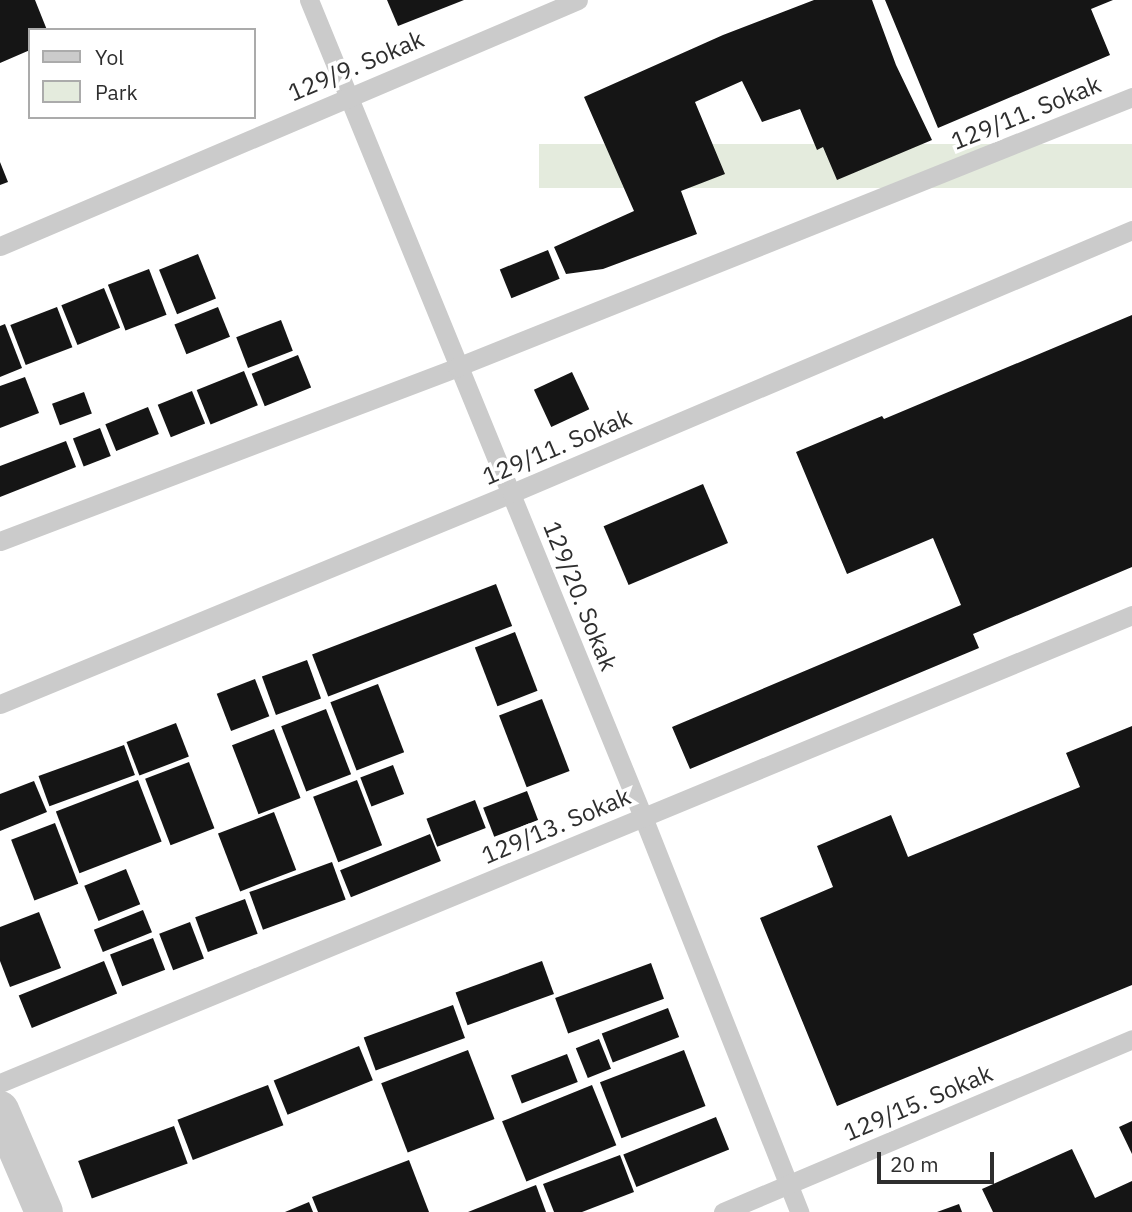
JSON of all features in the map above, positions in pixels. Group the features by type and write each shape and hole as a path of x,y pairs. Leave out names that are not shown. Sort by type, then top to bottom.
{"street":[{"path":"0,1110 44,1212"}],"lane":[{"name":"129/20. Sokak","path":"309,0 643,817 799,1212"},
{"name":"129/9. Sokak","path":"0,246 346,96 578,0"},
{"name":"129/11. Sokak","path":"0,541 457,367 1132,97"},
{"name":"129/11. Sokak","path":"0,704 512,493 1132,230"},
{"name":"129/13. Sokak","path":"0,1083 1132,615"},
{"name":"129/15. Sokak","path":"723,1212 1132,1039"}],"green space":[{"path":"539,144 1132,144 1132,188 539,188"}],"building":[{"path":"0,0 35,0 46,28 28,28 28,51 0,63"},
{"path":"387,0 464,0 398,26"},
{"path":"814,0 872,0 896,65 932,140 837,180 823,147 817,150 800,109 762,122 742,81 695,102 725,174 681,191 697,234 603,269 566,274 554,247 634,211 584,97 723,35"},
{"path":"885,0 1113,0 1091,9 1110,55 938,128"},
{"path":"0,162 8,182 0,185"},
{"path":"548,250 560,279 511,298 500,269"},
{"path":"198,254 216,299 177,314 159,270"},
{"path":"149,269 167,315 125,331 108,285"},
{"path":"104,288 120,328 77,345 61,305"},
{"path":"57,307 72,347 26,365 10,325"},
{"path":"218,307 230,337 186,354 174,325"},
{"path":"1132,315 1132,567 973,634 979,648 690,769 672,727 961,605 933,538 847,574 796,452 882,416 884,419"},
{"path":"281,320 293,351 248,368 236,337"},
{"path":"5,324 22,368 0,377 0,326"},
{"path":"298,355 311,387 265,406 252,374"},
{"path":"244,371 258,405 211,424 197,390"},
{"path":"572,372 589,409 551,427 534,390"},
{"path":"25,377 39,413 0,428 0,386"},
{"path":"192,391 205,423 171,437 158,405"},
{"path":"84,392 92,414 60,425 52,404"},
{"path":"148,407 159,434 116,451 105,424"},
{"path":"100,428 111,456 84,466 73,438"},
{"path":"66,441 76,467 0,497 0,466"},
{"path":"703,484 728,543 629,585 604,526"},
{"path":"496,584 512,626 328,697 312,655"},
{"path":"515,632 538,691 497,706 475,647"},
{"path":"307,660 321,699 276,715 262,676"},
{"path":"255,679 269,716 231,731 217,694"},
{"path":"378,684 404,752 357,770 330,702"},
{"path":"542,699 570,771 527,787 499,715"},
{"path":"326,709 351,774 306,792 281,726"},
{"path":"176,723 189,757 139,776 127,742"},
{"path":"1132,726 1132,985 837,1106 760,918 833,887 817,846 891,815 908,857 1080,787 1066,753"},
{"path":"274,729 301,798 259,814 232,745"},
{"path":"124,745 135,775 49,806 38,776"},
{"path":"189,762 214,828 171,845 145,779"},
{"path":"393,765 404,794 371,806 360,778"},
{"path":"138,780 162,842 79,873 56,812"},
{"path":"357,780 382,845 338,862 313,797"},
{"path":"34,781 47,812 0,831 0,794"},
{"path":"527,791 538,820 494,837 483,808"},
{"path":"475,800 486,828 437,847 426,819"},
{"path":"274,812 296,870 240,891 218,834"},
{"path":"55,823 78,884 34,901 11,840"},
{"path":"430,834 441,861 351,897 340,870"},
{"path":"332,862 346,900 263,930 249,892"},
{"path":"126,869 140,904 99,921 84,886"},
{"path":"245,899 258,934 208,952 195,917"},
{"path":"143,910 152,932 103,952 94,930"},
{"path":"39,912 61,968 10,987 0,961 0,927"},
{"path":"190,922 204,958 173,970 159,934"},
{"path":"153,938 165,970 122,986 110,954"},
{"path":"104,961 117,993 32,1028 19,995"},
{"path":"542,961 554,994 468,1025 456,992"},
{"path":"651,963 664,999 568,1034 555,998"},
{"path":"453,1005 465,1038 376,1070 364,1037"},
{"path":"668,1008 679,1037 613,1062 602,1033"},
{"path":"599,1039 611,1069 588,1078 576,1048"},
{"path":"359,1046 373,1080 288,1115 274,1080"},
{"path":"468,1050 495,1119 408,1152 381,1083"},
{"path":"684,1050 706,1106 621,1138 600,1082"},
{"path":"567,1054 578,1082 522,1104 511,1076"},
{"path":"268,1085 283,1125 193,1160 177,1120"},
{"path":"592,1085 616,1145 526,1182 502,1121"},
{"path":"716,1117 729,1149 636,1187 623,1154"},
{"path":"1132,1121 1132,1154 1119,1127"},
{"path":"174,1126 188,1164 92,1198 78,1161"},
{"path":"1072,1149 1095,1198 1132,1181 1132,1212 993,1212 982,1189"},
{"path":"620,1155 634,1192 582,1212 554,1212 543,1184"},
{"path":"409,1160 429,1212 318,1212 312,1197"},
{"path":"536,1185 546,1212 468,1212"},
{"path":"309,1202 313,1212 285,1212"},
{"path":"959,1204 962,1212 937,1212"}]}
